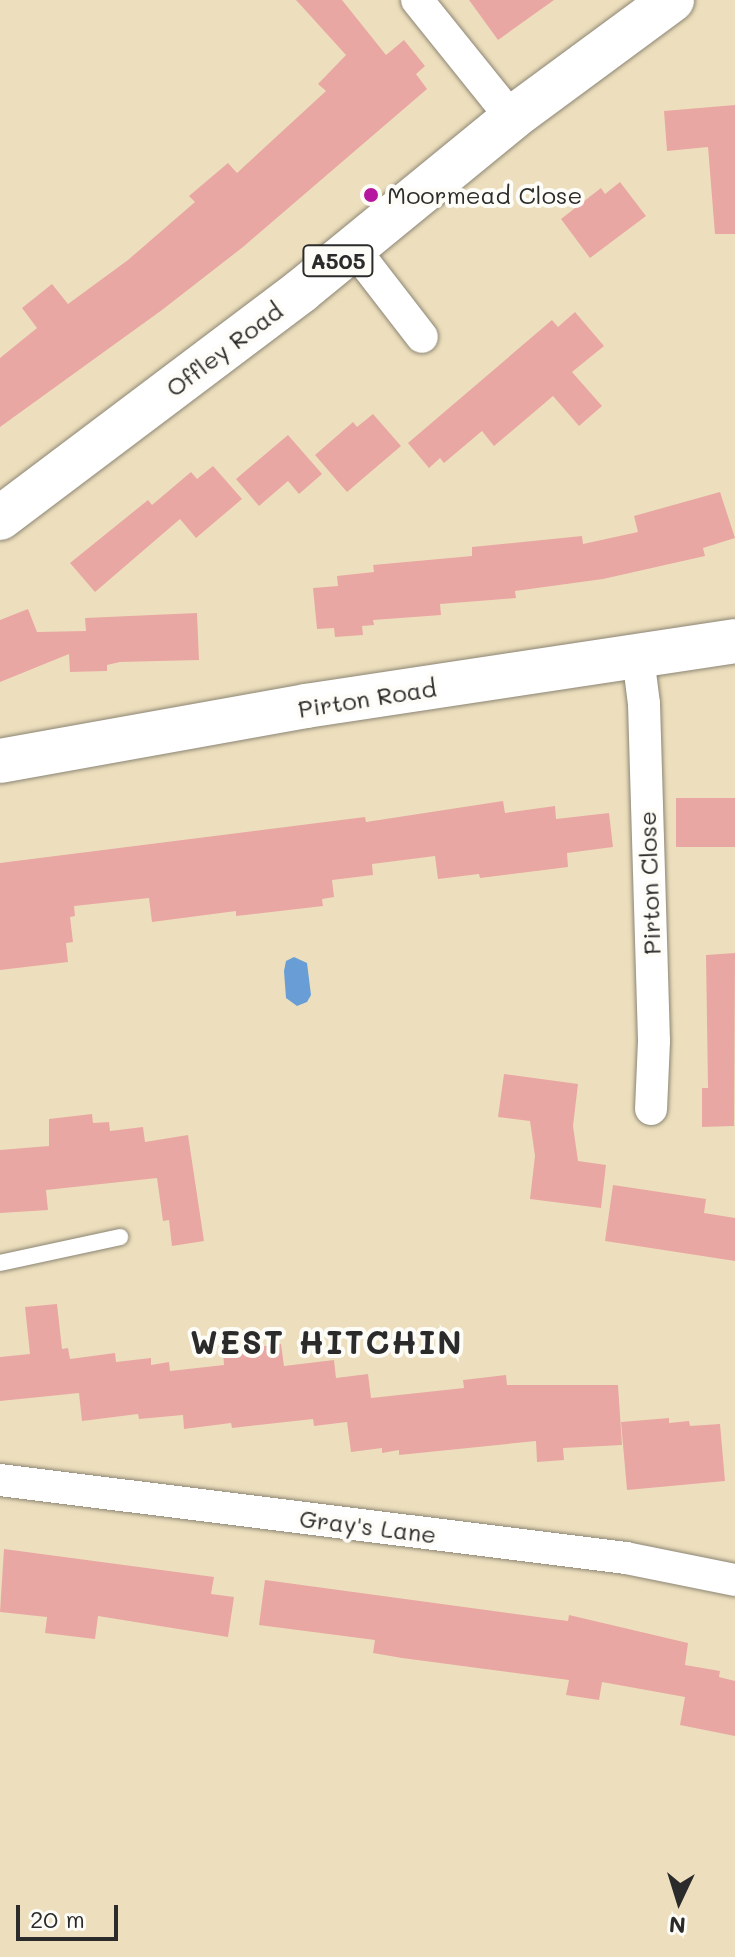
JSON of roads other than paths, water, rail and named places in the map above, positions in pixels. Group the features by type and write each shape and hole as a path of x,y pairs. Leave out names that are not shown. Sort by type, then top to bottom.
{"main road":[{"name":"Offley Road","path":"0,518 354,249 512,118 672,0"},
{"name":"Pirton Road","path":"0,761 306,706 735,641"}],"street":[{"path":"417,0 512,118"},
{"path":"354,249 422,337"},
{"name":"Pirton Close","path":"638,657 644,704 653,1026 651,1109"},
{"name":"Gray's Lane","path":"0,1480 626,1558 735,1580"}],"lane":[{"path":"0,1263 120,1237"}],"water":[{"path":"294,957 307,963 311,995 307,1002 297,1006 286,998 284,971 286,961"}],"place":[{"name":"Moormead Close","path":"371,195"}],"district":[{"name":"WEST HITCHIN","path":"327,1341"}]}
